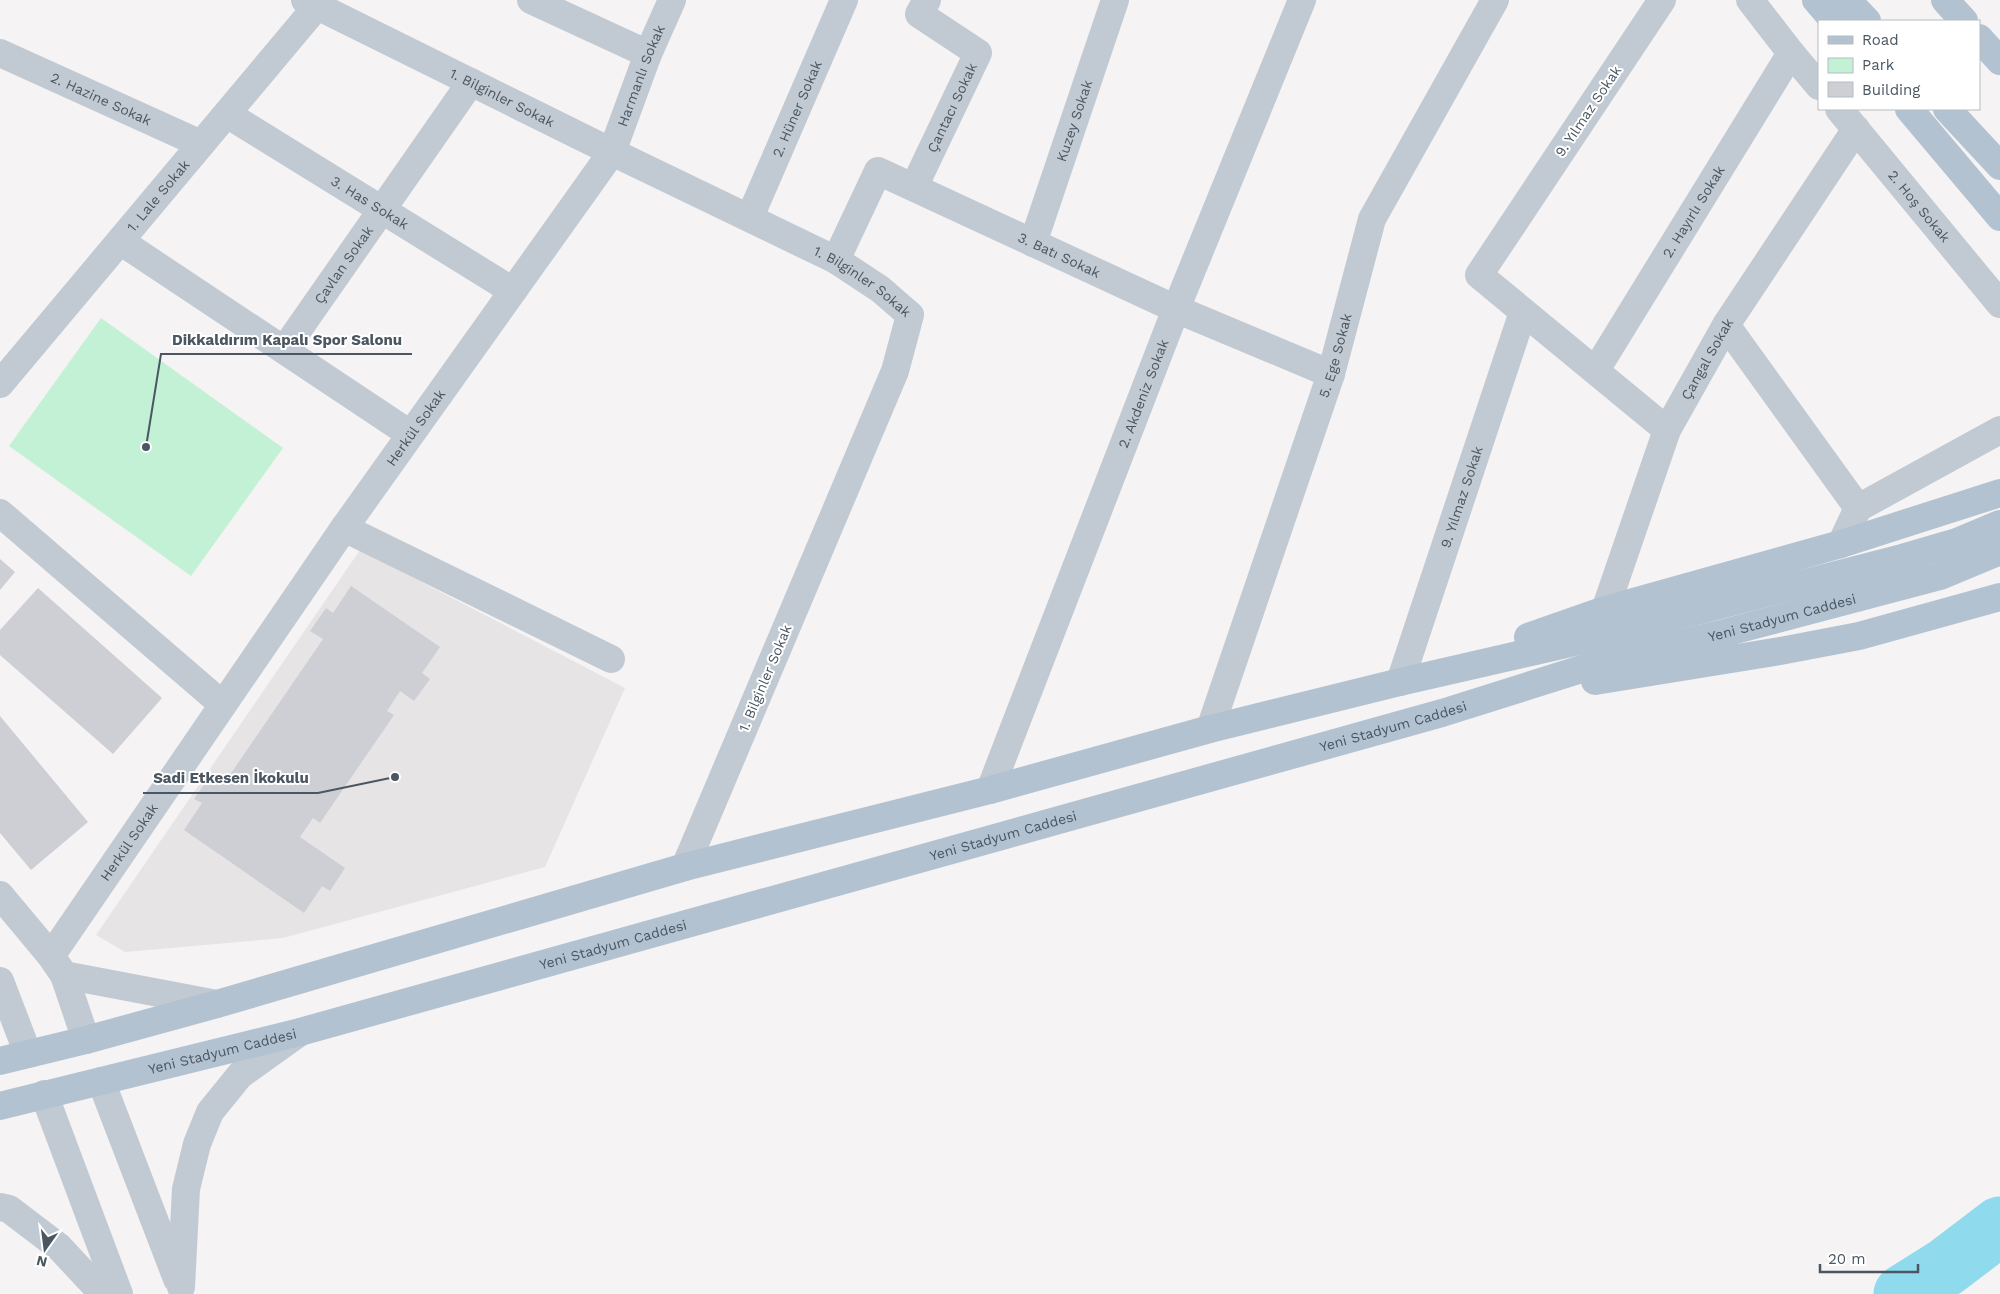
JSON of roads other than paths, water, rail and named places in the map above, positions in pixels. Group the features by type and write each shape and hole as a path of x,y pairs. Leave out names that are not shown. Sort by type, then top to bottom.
{"main road":[{"path":"1816,0 1833,20"},
{"path":"1847,0 1866,20"},
{"path":"1945,0 1963,20"},
{"path":"1980,39 2000,61"},
{"path":"1910,110 2000,218"},
{"path":"1948,110 2000,166"},
{"path":"1400,682 1605,610 1841,544 2000,493"},
{"name":"Yeni Stadyum Caddesi","path":"0,1061 86,1040 217,1004 684,867 990,790 1210,729 1400,682 1592,638 1902,558 1957,542 2000,524"},
{"name":"Yeni Stadyum Caddesi","path":"0,1106 300,1032 1442,713 1604,662 1733,631 1940,576 2000,551"},
{"path":"1442,713 1601,680 1780,651 1859,636 2000,597"},
{"path":"86,1040 101,1081"},
{"path":"28,1054 44,1094"}],"street":[{"path":"531,0 648,54"},
{"name":"Harmanlı Sokak","path":"612,152 648,54 672,0"},
{"name":"2. Hüner Sokak","path":"750,217 844,0"},
{"name":"Çantacı Sokak","path":"914,187 978,53 919,14 927,0"},
{"name":"Kuzey Sokak","path":"1034,243 1115,0"},
{"name":"2. Akdeniz Sokak","path":"990,790 1176,309 1302,0"},
{"name":"5. Ege Sokak","path":"1210,729 1331,374 1372,219 1494,0"},
{"name":"9. Yılmaz Sokak","path":"1662,0 1479,275 1667,430"},
{"path":"1750,0 1818,85"},
{"name":"1. Bilginler Sokak","path":"311,3 836,260 880,289 910,315 895,371 684,867"},
{"name":"1. Lale Sokak","path":"0,384 228,114 311,3"},
{"name":"2. Hazine Sokak","path":"0,53 202,144"},
{"name":"2. Hayırlı Sokak","path":"1596,370 1791,53"},
{"name":"Çavlan Sokak","path":"284,350 471,82"},
{"name":"3. Has Sokak","path":"228,114 513,290"},
{"name":"2. Hoş Sokak","path":"1847,119 2000,304"},
{"name":"Çangal Sokak","path":"1605,610 1667,430 1726,325 1847,119"},
{"name":"Herkül Sokak","path":"57,965 222,704 410,434 612,152"},
{"name":"3. Batı Sokak","path":"836,260 878,171 1176,309 1331,374"},
{"path":"120,241 410,434"},
{"name":"9. Yılmaz Sokak","path":"1400,682 1523,312"},
{"path":"1726,325 1858,508"},
{"path":"1841,544 1858,508 2000,430"},
{"path":"0,513 222,704"},
{"path":"344,528 611,659"},
{"path":"0,895 57,965 86,1040"},
{"path":"57,965 217,1004"},
{"path":"0,981 28,1054"},
{"path":"182,1290 186,1189 197,1144 210,1112 240,1075 300,1032"},
{"path":"101,1081 182,1290"},
{"path":"44,1094 119,1294"},
{"path":"0,1207 10,1209 59,1247 103,1294"}],"waterway":[{"path":"1903,1294 1946,1267 2000,1226"}],"place":[{"name":"Dikkaldırım Kapalı Spor Salonu","path":"146,447"},
{"name":"Sadi Etkesen İkokulu","path":"395,777"}]}
